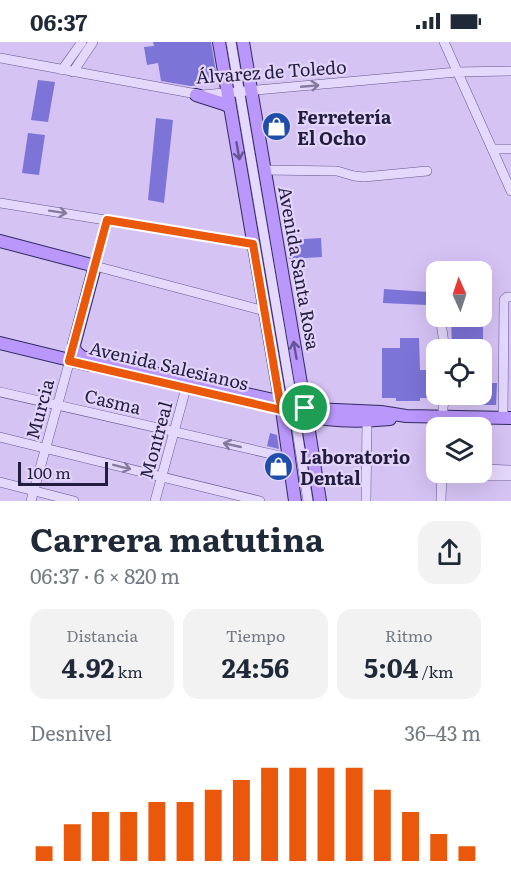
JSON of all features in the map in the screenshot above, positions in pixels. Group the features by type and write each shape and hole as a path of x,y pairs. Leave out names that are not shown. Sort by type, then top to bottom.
{"main road":[{"name":"Avenida Santa Rosa","path":"219,42 240,93 264,170 294,409 289,458 295,501"},
{"name":"Avenida Santa Rosa","path":"243,42 240,93 230,107 265,311 320,501"},
{"path":"195,95 230,107"},
{"path":"0,241 95,266 74,345"},
{"name":"Avenida Salesianos","path":"0,344 186,388 294,409"},
{"name":"Avenida Salesianos","path":"74,345 77,354 84,357 294,409"},
{"path":"294,409 334,420 367,420 406,416"},
{"path":"294,409 381,412 426,419"},
{"path":"492,419 507,418"}],"street":[{"path":"62,70 82,42"},
{"path":"73,72 93,42"},
{"path":"231,42 308,501"},
{"path":"444,42 511,191"},
{"name":"Álvarez de Toledo","path":"0,58 195,95 240,93 457,72 511,71"},
{"path":"493,149 511,149"},
{"path":"264,170 337,171 364,177 427,171"},
{"path":"0,203 253,244"},
{"path":"107,220 95,266 265,311"},
{"path":"507,418 508,297"},
{"name":"Murcia","path":"31,501 74,345"},
{"name":"Montreal","path":"155,501 186,388"},
{"name":"Casma","path":"0,392 289,458"},
{"path":"366,501 367,420"},
{"path":"0,437 260,501"},
{"path":"492,471 507,473"},
{"path":"492,473 507,473"},
{"path":"0,482 74,501"},
{"path":"441,501 442,483"}],"building":[{"path":"153,42 211,42 218,84 190,86 161,81 158,63 147,65 144,47 154,46"},
{"path":"38,80 55,82 48,122 31,120"},
{"path":"156,118 173,120 164,203 148,200"},
{"name":"Ferretería El Ocho","path":"285,120 286,129 277,131 278,137 268,139 265,123"},
{"path":"28,133 45,135 39,175 22,173"},
{"path":"321,238 322,257 289,259 287,240"},
{"path":"384,289 426,292 426,305 383,303"},
{"path":"451,327 483,327 483,339 452,339"},
{"path":"400,338 419,338 420,370 426,370 426,398 420,398 420,401 396,401 396,398 382,398 382,348 400,348"},
{"path":"492,383 497,383 496,405 492,405"},
{"path":"270,433 277,435 279,449 267,446"}],"place":[{"name":"Ferretería El Ocho","path":"276,126"},
{"name":"Laboratorio Dental","path":"279,466"}],"route":[{"path":"107,220 253,244 280,402 305,408 307,416 69,361 107,220"}]}
